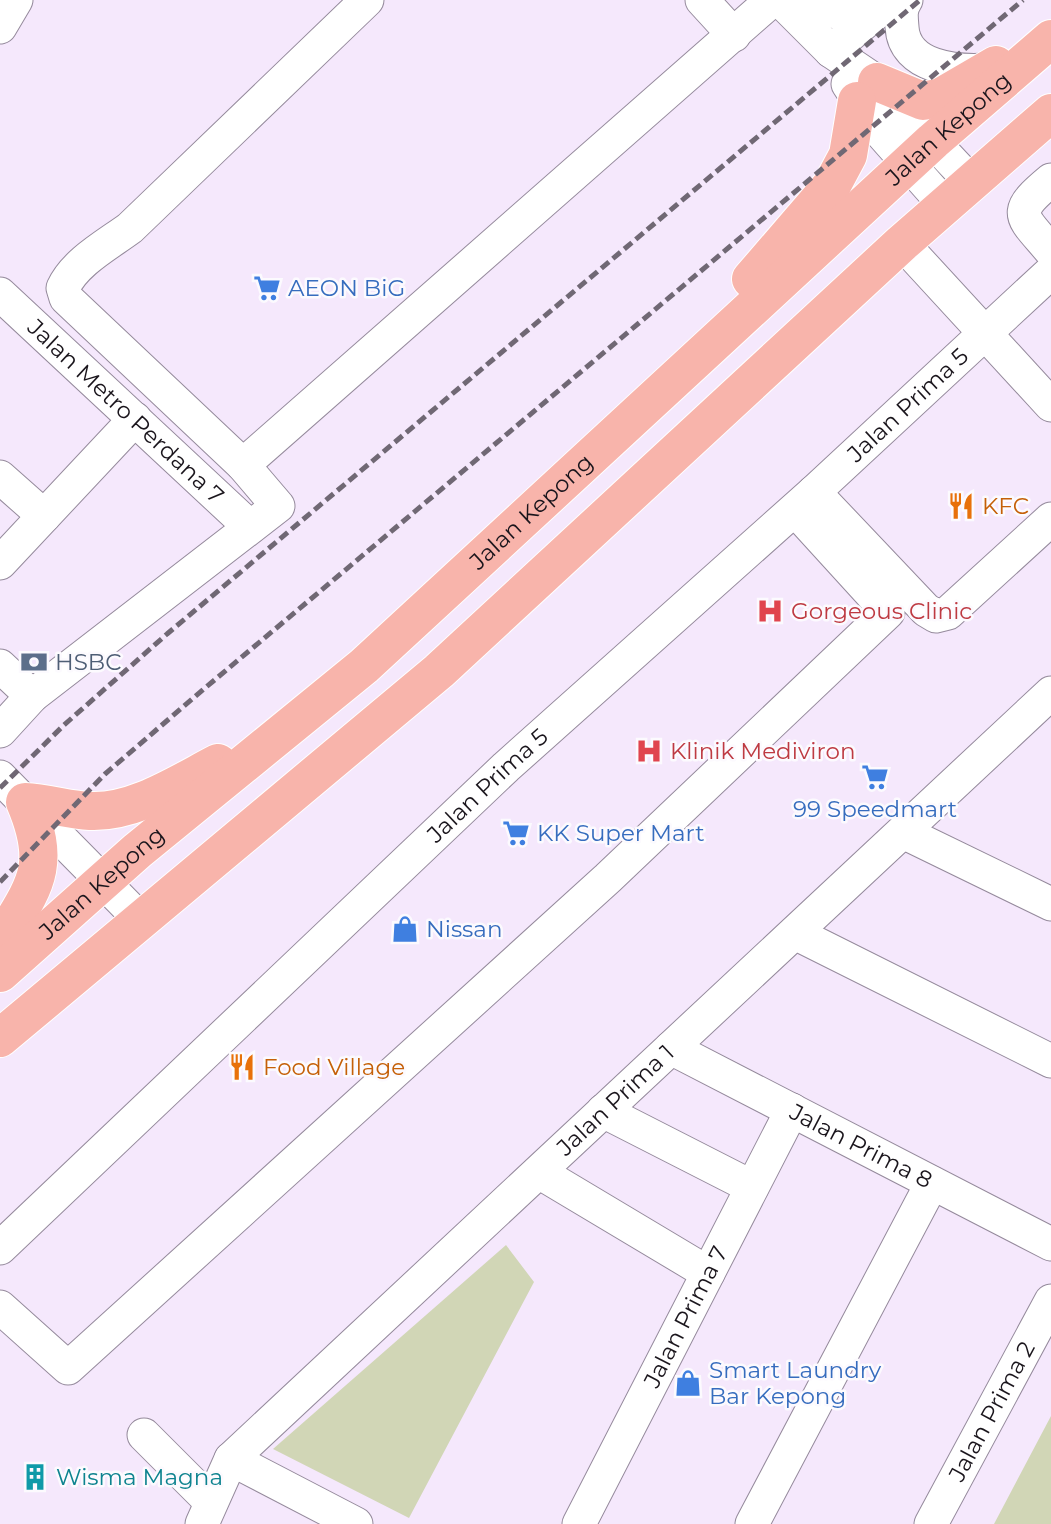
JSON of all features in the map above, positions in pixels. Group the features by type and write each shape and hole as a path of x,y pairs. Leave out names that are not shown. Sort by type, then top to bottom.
{"main road":[{"path":"577,470 785,242 832,185 848,155 867,92 923,101 941,97 1051,33"},
{"name":"Jalan Kepong","path":"0,973 104,880 364,666 920,153 1051,39"},
{"path":"0,1038 439,671 902,243 1051,113"},
{"path":"8,789 89,811 113,810 176,786 287,727"},
{"path":"0,943 34,883 39,863 38,833 8,789"}],"street":[{"path":"0,27 16,0"},
{"path":"0,731 33,696 278,506 243,465 66,298 63,288 67,279 89,258 130,228 367,0"},
{"path":"702,0 734,35"},
{"path":"243,465 772,0"},
{"path":"780,0 831,51 958,194"},
{"path":"819,0 829,10 850,13 863,0"},
{"path":"831,51 891,0"},
{"path":"906,0 901,8 902,35 916,54 933,65 960,72 987,70"},
{"path":"1051,180 1027,200 1023,209 1024,220 1051,251"},
{"path":"902,243 1051,405"},
{"name":"Jalan Prima 5","path":"0,1248 506,767 805,501 1051,272"},
{"name":"Jalan Metro Perdana 7","path":"0,294 250,527"},
{"path":"0,563 135,419"},
{"path":"0,477 44,516"},
{"path":"805,501 926,611 936,616 948,613 1051,519"},
{"path":"0,1307 68,1368 608,878 888,612 805,501"},
{"path":"0,666 33,696"},
{"name":"Jalan Prima 1","path":"207,1513 231,1459 903,832 1037,727 1051,693"},
{"path":"8,789 104,880 141,920"},
{"path":"903,832 1051,904"},
{"path":"795,933 1051,1061"},
{"name":"Jalan Prima 8","path":"671,1048 1051,1244"},
{"path":"603,1111 752,1187"},
{"name":"Jalan Prima 7","path":"579,1524 792,1111"},
{"path":"539,1172 708,1273"},
{"path":"752,1524 932,1183"},
{"name":"Jalan Prima 2","path":"932,1524 1051,1301"},
{"path":"144,1435 207,1513"},
{"path":"231,1459 356,1524"}],"green space":[{"path":"506,1245 534,1282 409,1518 273,1449"},
{"path":"1051,1416 1051,1524 994,1524"}],"railway":[{"path":"0,788 64,725 167,634 920,0"},
{"path":"0,882 105,774 1023,0"}],"place":[{"name":"AEON BiG","path":"267,288"},
{"name":"KFC","path":"961,506"},
{"name":"Gorgeous Clinic","path":"770,611"},
{"name":"HSBC","path":"34,662"},
{"name":"Klinik Mediviron","path":"649,751"},
{"name":"99 Speedmart","path":"875,777"},
{"name":"KK Super Mart","path":"516,833"},
{"name":"Nissan","path":"405,929"},
{"name":"Food Village","path":"242,1067"},
{"name":"Smart Laundry Bar Kepong","path":"688,1383"},
{"name":"Wisma Magna","path":"35,1477"}]}
